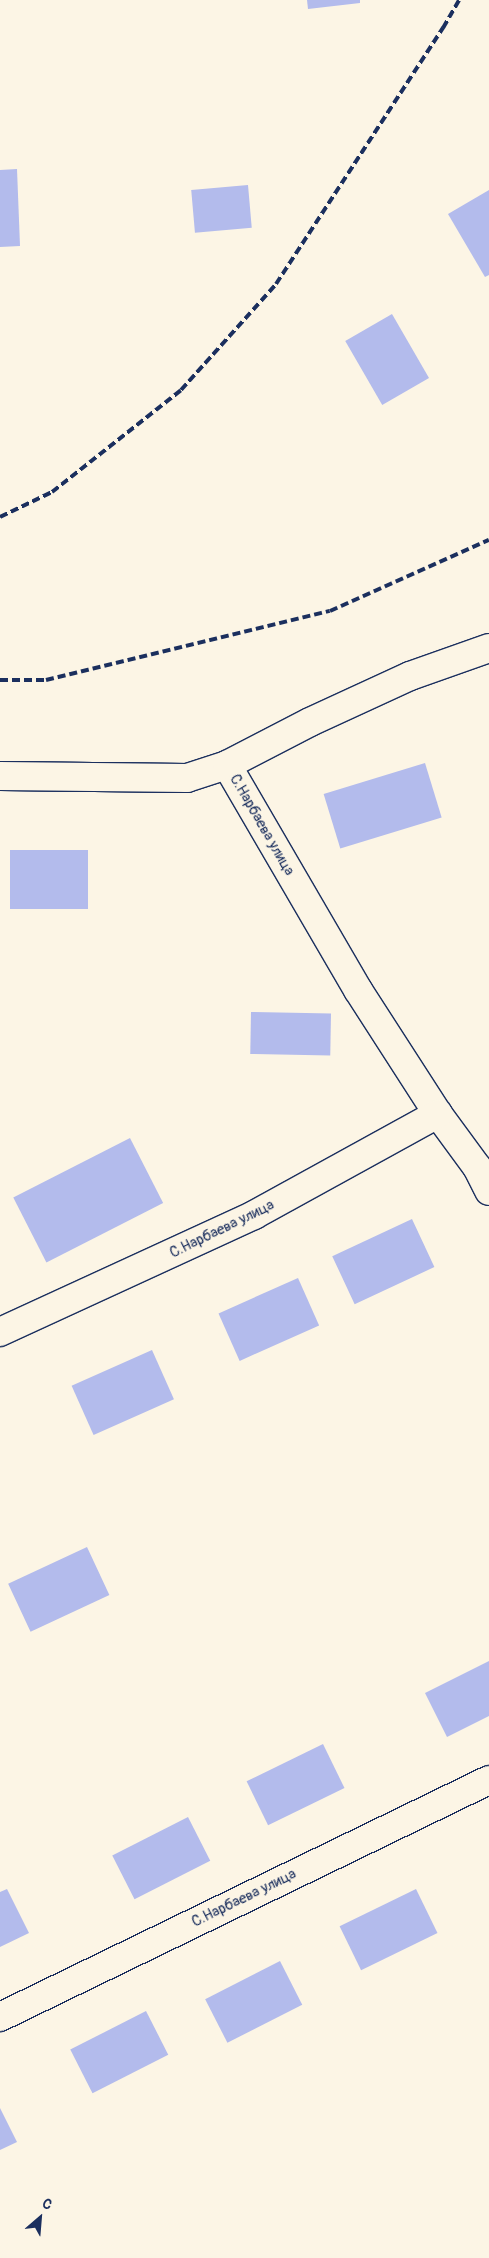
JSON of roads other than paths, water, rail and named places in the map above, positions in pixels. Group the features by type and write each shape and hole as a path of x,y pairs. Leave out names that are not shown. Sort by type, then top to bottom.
{"street":[{"name":"С.Нарбаева улица","path":"0,776 187,778 227,764 310,722 410,676 489,648"},
{"name":"С.Нарбаева улица","path":"227,764 358,990 438,1114 485,1175"},
{"name":"С.Нарбаева улица","path":"0,1332 254,1215 438,1114"},
{"name":"С.Нарбаева улица","path":"0,2017 489,1780"}],"railway":[{"path":"0,517 52,492 181,390 276,284 443,28 459,0"},
{"path":"0,680 46,680 330,611 489,540"}]}
